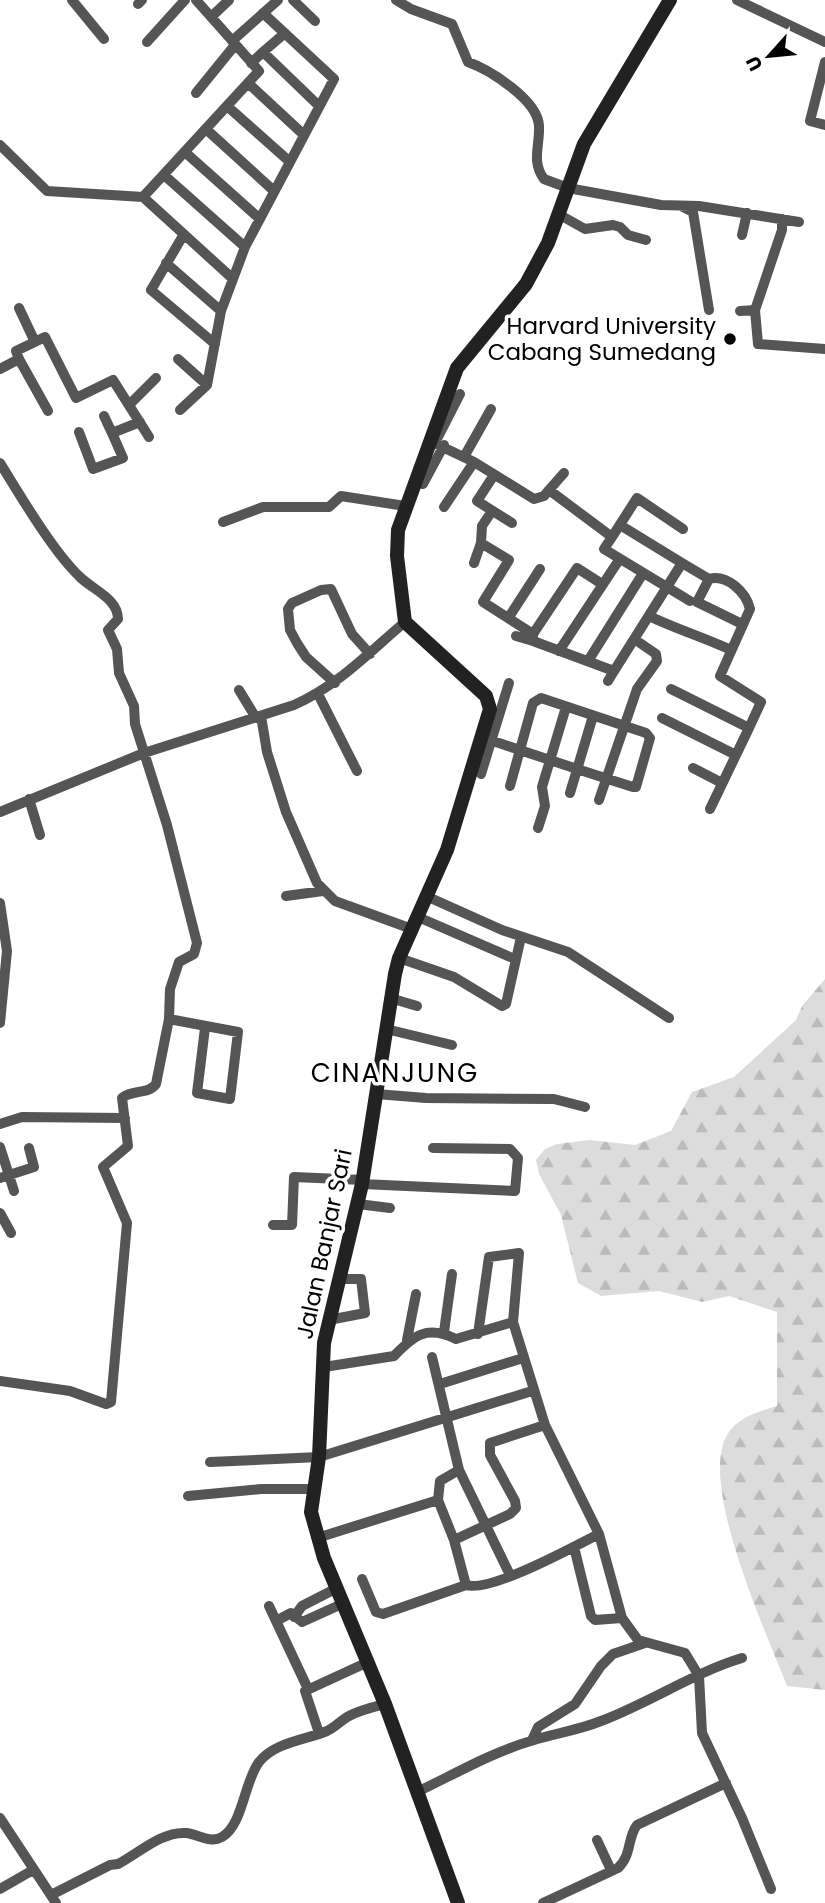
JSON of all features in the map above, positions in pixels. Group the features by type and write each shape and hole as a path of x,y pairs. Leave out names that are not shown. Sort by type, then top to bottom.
{"street":[{"path":"72,0 104,39"},
{"path":"147,42 185,0"},
{"path":"143,197 259,71 196,0"},
{"path":"211,17 229,0"},
{"path":"196,93 234,43 278,0"},
{"path":"293,0 315,21"},
{"path":"396,0 411,9 453,24 468,62 495,74 531,107 538,118 540,128 536,159 544,179 568,188 661,205 747,213 799,222"},
{"path":"423,484 457,368 526,284 560,215 584,145 670,0"},
{"path":"737,0 825,41"},
{"path":"180,410 207,385 221,311 232,278 245,247 334,79 264,13"},
{"path":"251,63 285,33"},
{"path":"263,52 319,106"},
{"path":"825,62 810,121 825,125"},
{"path":"248,83 304,135"},
{"path":"227,106 290,163"},
{"path":"207,130 274,191"},
{"path":"0,145 47,191 143,197 232,278"},
{"path":"186,153 260,219"},
{"path":"164,175 245,247"},
{"path":"683,206 684,210 693,212 709,310"},
{"path":"742,235 747,213"},
{"path":"560,215 585,229 613,225 620,227 628,235 646,240"},
{"path":"782,219 779,239 755,310 758,344 825,349"},
{"path":"184,234 151,290 215,344"},
{"path":"166,263 221,311"},
{"path":"19,308 36,342"},
{"path":"740,311 755,310"},
{"path":"48,411 16,351 45,337 76,398 113,380 149,437"},
{"path":"0,369 19,359"},
{"path":"178,359 207,385"},
{"path":"129,405 156,378"},
{"path":"0,812 144,753 258,717 318,694 335,684 370,654 405,622 396,543 405,506 460,394"},
{"path":"444,507 491,409"},
{"path":"79,432 93,469 122,458 104,416"},
{"path":"111,433 140,422"},
{"path":"436,443 469,459 534,499 544,496 564,473"},
{"path":"0,463 77,575 110,601 118,614 118,619 108,630 117,649 119,673 134,706 135,724 167,825 197,943 194,954 179,962 170,989 169,1019 156,1084 149,1090 129,1093 122,1098 128,1146 103,1167 127,1223 111,1402 106,1404 48,1387 0,1381"},
{"path":"494,475 477,501 512,523"},
{"path":"549,490 612,537"},
{"path":"223,522 263,507 329,507 341,496 405,506"},
{"path":"683,528 637,498 604,549 665,589 690,601"},
{"path":"474,563 481,543 482,526 492,511"},
{"path":"620,525 709,579 716,577 728,582 748,599 750,609 720,676 761,702 710,809"},
{"path":"481,543 509,560 483,601 509,617 533,638 559,651 614,671"},
{"path":"559,651 618,560"},
{"path":"608,681 681,563"},
{"path":"533,638 577,568 602,584"},
{"path":"509,617 540,569"},
{"path":"588,661 642,575"},
{"path":"709,579 697,602 742,624"},
{"path":"335,684 306,657 290,630 288,609 292,603 321,590 331,589 352,634 370,654"},
{"path":"649,615 680,631 690,631 730,649"},
{"name":"Jalan Banjar Sari","path":"405,622 486,696 490,709 486,739 447,850 399,958 390,998 363,1182 324,1343 319,1457 311,1512 317,1538 385,1704 458,1903"},
{"path":"516,636 533,638"},
{"path":"599,800 642,680 657,661 656,654 640,643"},
{"path":"481,774 486,739 509,683"},
{"path":"671,689 749,728"},
{"path":"239,690 258,717 286,812 323,891 335,901 415,923 510,957"},
{"path":"318,694 356,771"},
{"path":"486,739 521,750 633,787 638,785 650,738 624,726 541,698 536,700 521,750 510,786"},
{"path":"538,828 545,806 542,787 566,707"},
{"path":"570,793 593,716"},
{"path":"662,718 736,755"},
{"path":"693,768 722,783"},
{"path":"29,799 40,835"},
{"path":"286,896 323,891"},
{"path":"426,896 521,937 568,952 669,1018"},
{"path":"0,903 7,951 0,1023"},
{"path":"399,958 454,977 502,1006 506,1004 521,937"},
{"path":"390,998 417,1006"},
{"path":"169,1019 205,1028 238,1032 230,1099 197,1093 205,1028"},
{"path":"386,1029 452,1045"},
{"path":"376,1094 426,1098 554,1099 586,1107"},
{"path":"0,1124 22,1117 125,1118"},
{"path":"0,1147 4,1176 13,1191"},
{"path":"4,1176 39,1166 29,1147"},
{"path":"274,1224 292,1225 294,1177 515,1191 518,1158 510,1149 433,1148"},
{"path":"358,1204 390,1208"},
{"path":"0,1213 11,1233"},
{"path":"478,1334 489,1257 492,1254 519,1253 513,1322 532,1391 545,1425 598,1534 626,1626 645,1643 682,1651 699,1676 702,1733 771,1889"},
{"path":"444,1332 452,1275"},
{"path":"329,1320 365,1313 361,1279 340,1279"},
{"path":"324,1367 394,1356 407,1340 416,1294"},
{"path":"407,1340 434,1332 444,1332 456,1339 513,1322"},
{"path":"432,1357 459,1469 510,1575"},
{"path":"440,1384 523,1358"},
{"path":"210,1462 319,1457 532,1391"},
{"path":"454,1540 510,1514 516,1504 488,1447 545,1425"},
{"path":"459,1469 439,1483 438,1500 454,1540 466,1585"},
{"path":"188,1496 261,1489 315,1489"},
{"path":"317,1538 438,1500"},
{"path":"362,1579 379,1614 466,1585 480,1587 598,1534"},
{"path":"574,1547 591,1616 595,1620 622,1618"},
{"path":"295,1617 302,1606 337,1588"},
{"path":"276,1621 291,1613 302,1622 344,1603"},
{"path":"269,1606 308,1689"},
{"path":"532,1740 538,1727 575,1704 601,1666 613,1654 645,1643"},
{"path":"417,1792 452,1772 532,1740 599,1722 718,1665 743,1658"},
{"path":"319,1734 305,1691 368,1662"},
{"path":"0,1818 54,1899 110,1865 133,1856 167,1836 184,1833 207,1840 223,1837 233,1825 244,1801 244,1789 258,1763 280,1747 319,1734 354,1713 385,1704"},
{"path":"543,1903 626,1860 632,1831 637,1825 672,1812 726,1783"},
{"path":"597,1840 611,1870"},
{"path":"0,1889 33,1870"}],"green space":[{"path":"825,979 825,1690 787,1686 739,1560 721,1488 720,1458 727,1435 743,1419 777,1406 777,1312 729,1296 702,1302 659,1291 601,1296 578,1283 561,1215 539,1174 536,1160 545,1149 557,1144 590,1140 635,1145 671,1131 692,1092 734,1077 796,1020 802,1006"}],"place":[{"name":"Harvard University Cabang Sumedang","path":"730,339"}],"district":[{"name":"CINANJUNG","path":"395,1073"}]}
